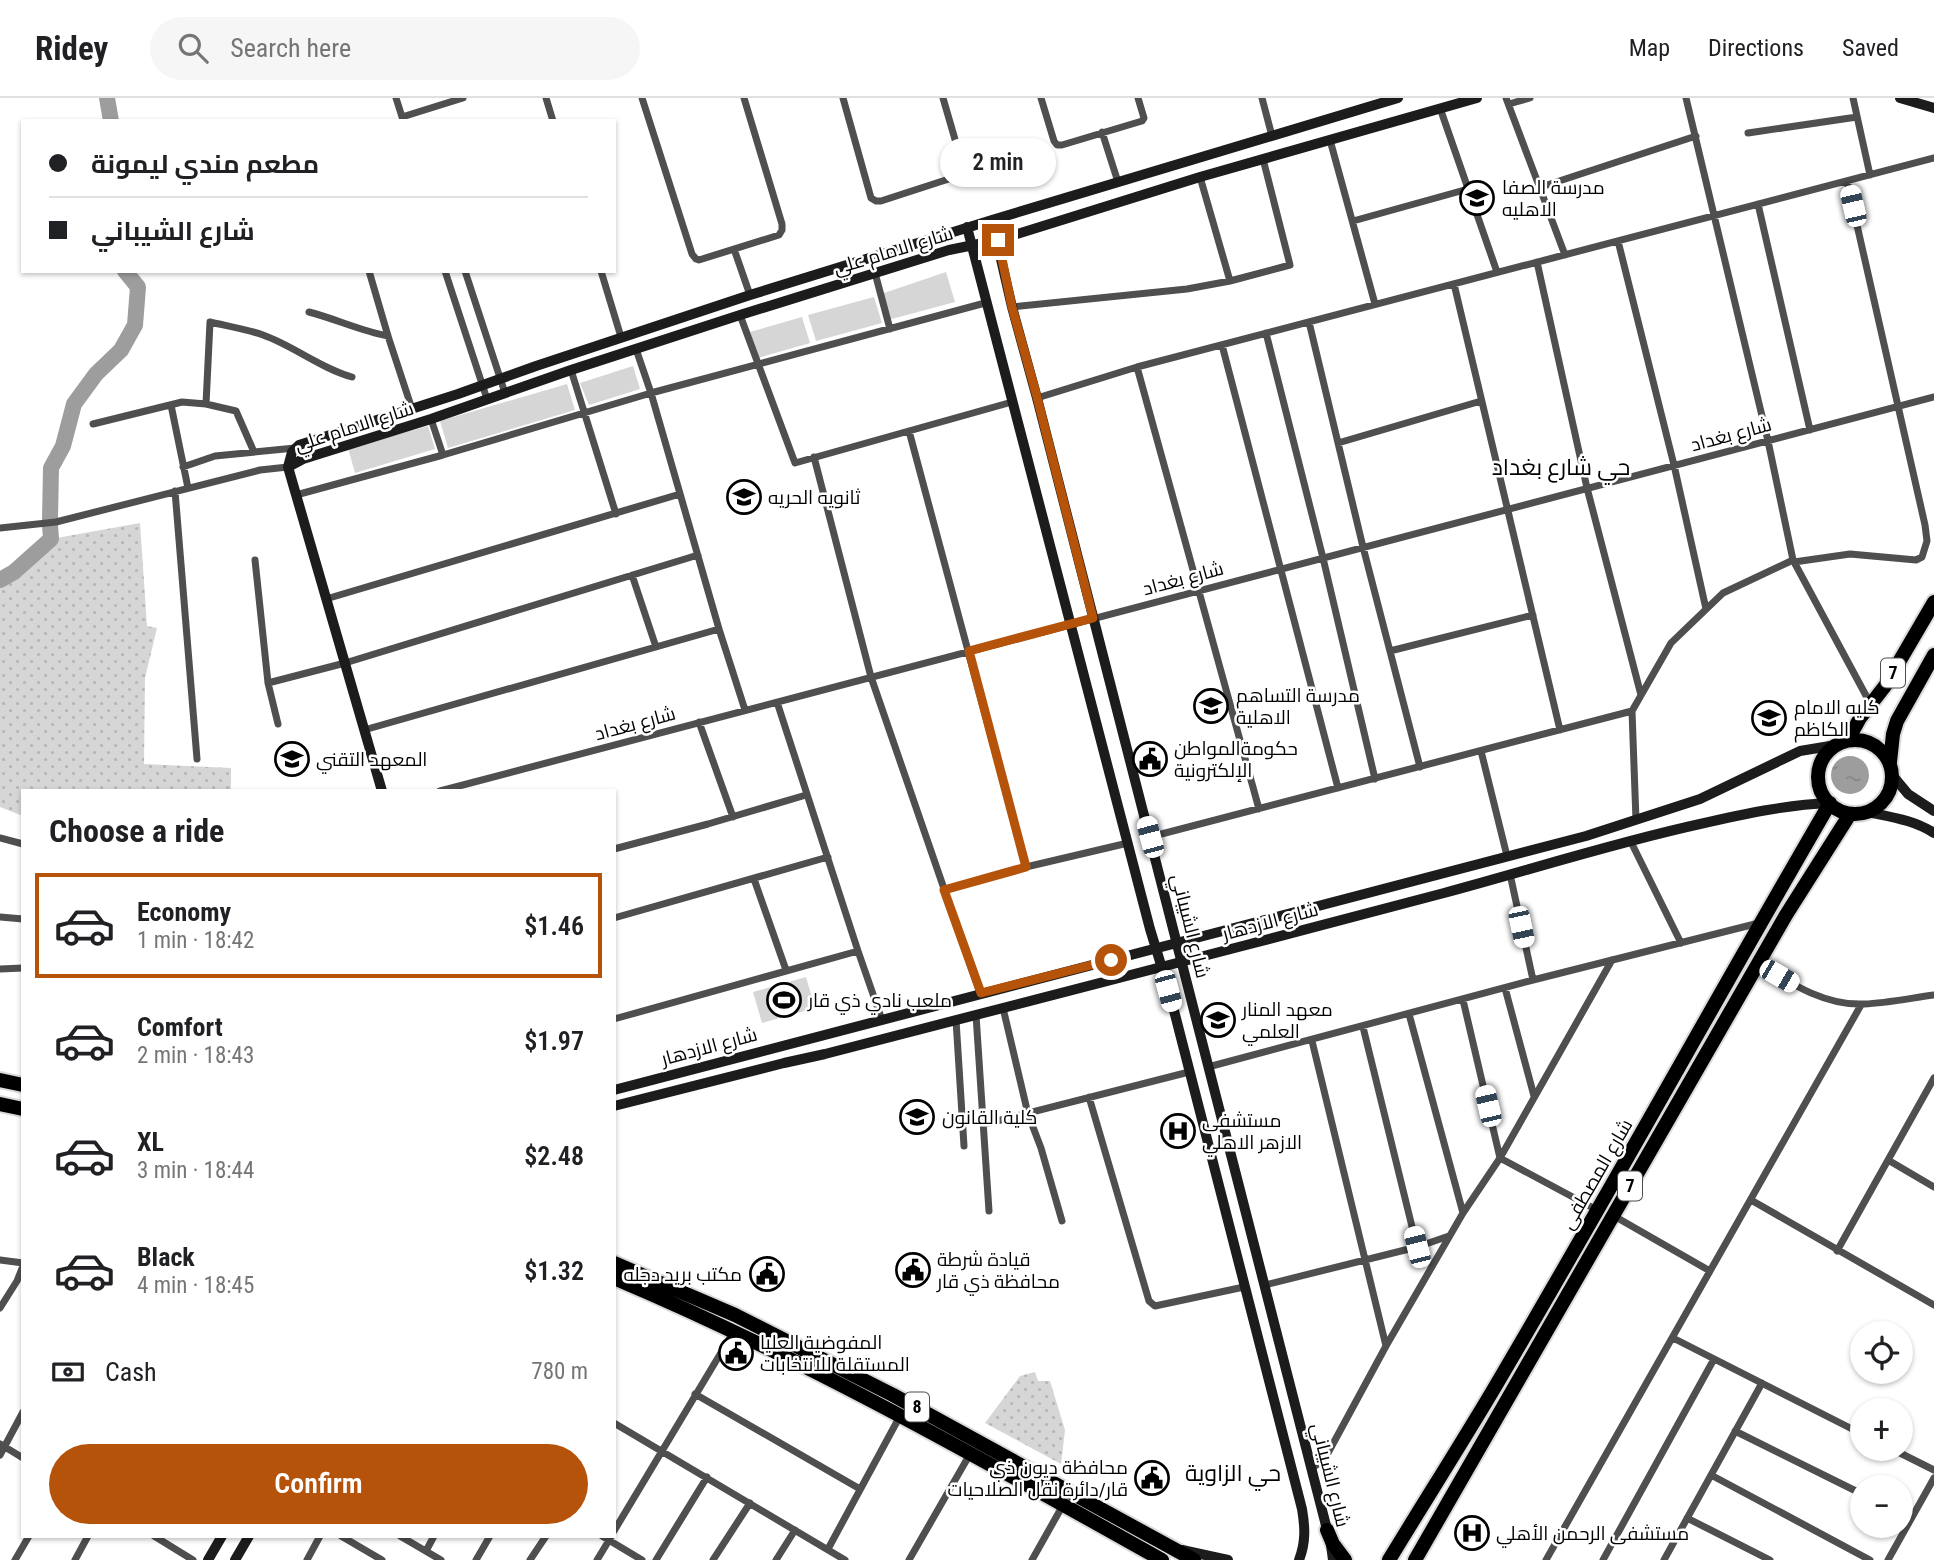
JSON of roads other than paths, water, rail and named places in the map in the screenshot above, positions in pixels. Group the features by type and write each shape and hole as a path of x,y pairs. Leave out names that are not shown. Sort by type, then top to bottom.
{"highway":[{"name":"7","path":"1830,803 1818,785 1821,762 1827,752 1842,742 1885,686 1934,602"},
{"name":"7","path":"1868,812 1889,795 1893,734 1897,721 1934,655"},
{"path":"1842,742 1861,740 1873,744 1883,751 1891,769"},
{"path":"1830,803 1839,811 1850,814 1868,812"},
{"name":"شارع المصطفى","path":"1389,1560 1491,1394 1830,803"},
{"name":"شارع المصطفى","path":"1415,1560 1786,915 1850,814"},
{"path":"0,1080 21,1085"},
{"path":"0,1104 21,1109"},
{"name":"8","path":"616,1264 735,1315 970,1454 1063,1504 1156,1559"},
{"name":"8","path":"616,1279 734,1331 896,1410 914,1406 1194,1560"},
{"path":"896,1410 914,1406"},
{"path":"1327,1530 1345,1560"}],"main road":[{"name":"شارع الامام علي","path":"288,467 295,448 312,440 412,409 621,337 967,227 1398,98"},
{"name":"شارع الامام علي","path":"288,467 303,459 431,419 571,370 949,250 998,240 1200,177 1477,98"},
{"path":"1900,98 1934,108"},
{"name":"شارع الشيباني","path":"992,220 1333,1560"},
{"name":"شارع الشيباني","path":"967,227 1305,1526 1304,1546 1299,1560"},
{"path":"288,467 381,789"},
{"name":"شارع الازدهار","path":"616,1089 1586,836 1700,799 1800,751 1842,742"},
{"path":"1891,769 1908,794 1934,811"},
{"name":"شارع الازدهار","path":"616,1105 1181,963 1630,840 1774,807 1830,803"},
{"path":"1868,812 1908,821 1934,833"},
{"path":"1442,873 1448,892"},
{"path":"780,1046 785,1063"},
{"path":"1266,1371 1285,1365"},
{"path":"208,1560 221,1538"},
{"path":"235,1560 248,1538"},
{"path":"1174,1549 1228,1560"}],"street":[{"path":"396,98 402,119 463,98"},
{"path":"546,98 552,119"},
{"path":"642,98 692,254 699,260 779,235 782,230 744,98"},
{"path":"843,98 872,198 881,201 962,173 963,167 943,98"},
{"path":"1041,98 1057,145 1142,121 1144,118 1138,98"},
{"path":"1262,98 1272,136"},
{"path":"1530,98 1508,101 1565,255"},
{"path":"1686,98 1768,440 1794,561 1870,704"},
{"path":"1853,98 1870,175"},
{"path":"1440,108 1497,272"},
{"path":"1748,133 1857,117"},
{"path":"1102,132 1118,182"},
{"path":"1541,187 1696,136"},
{"path":"1330,140 1376,304"},
{"path":"1037,397 1137,367 1934,158"},
{"path":"1012,307 1160,293 1230,281 1290,265 1263,159"},
{"path":"1200,177 1230,281"},
{"path":"1636,820 1632,711 1671,643 1723,593 1794,561 1850,554 1909,561 1922,557 1927,541 1925,525 1847,181"},
{"path":"1353,221 1468,189"},
{"path":"1758,204 1810,430"},
{"path":"1618,241 1674,466 1706,609"},
{"path":"734,249 750,295"},
{"path":"1536,262 1587,488 1641,695"},
{"path":"370,273 412,409"},
{"path":"446,273 487,399"},
{"path":"466,273 505,393"},
{"path":"602,273 621,337"},
{"path":"875,274 890,329"},
{"path":"1454,284 1560,730"},
{"path":"296,495 652,393 985,303"},
{"path":"309,312 336,319 367,332 388,336"},
{"path":"740,315 795,463 1012,402"},
{"path":"205,404 210,322 263,335 311,357 333,372 352,377"},
{"path":"1309,322 1420,767"},
{"path":"1266,333 1375,779"},
{"path":"1222,345 1338,788"},
{"path":"636,349 652,393 719,629 745,710"},
{"path":"1137,367 1259,809"},
{"path":"571,370 616,514"},
{"name":"شارع بغداد","path":"448,789 1934,397"},
{"path":"1338,443 1481,401"},
{"path":"93,424 182,402 205,404 236,411 254,452"},
{"path":"170,405 188,488"},
{"path":"431,419 443,455"},
{"path":"909,431 1026,867"},
{"path":"183,467 215,456 295,448"},
{"path":"814,457 871,677 981,993"},
{"path":"0,528 56,523 260,470 288,467"},
{"path":"175,491 197,759"},
{"path":"326,599 680,494"},
{"path":"268,683 345,663 698,555"},
{"path":"255,560 268,683 278,724"},
{"path":"632,575 656,647"},
{"path":"1390,651 1534,615"},
{"path":"364,730 719,629"},
{"path":"777,702 882,1020"},
{"path":"1150,837 1632,711"},
{"path":"699,722 733,817"},
{"path":"1481,751 1507,856"},
{"path":"616,848 806,795"},
{"path":"0,838 21,843"},
{"path":"1630,840 1681,943"},
{"path":"944,890 1128,843"},
{"path":"616,917 828,857"},
{"path":"1510,874 1533,980"},
{"path":"754,879 786,970"},
{"path":"0,917 21,919"},
{"path":"1208,1068 1533,980 1759,923"},
{"path":"616,1018 858,951"},
{"path":"1311,1469 1328,1454 1385,1346 1462,1213 1500,1158 1612,960"},
{"path":"1759,964 1799,988 1829,1000 1861,1005 1934,995"},
{"path":"0,968 21,968"},
{"path":"1504,988 1534,1096"},
{"path":"1463,1000 1500,1158 1597,1210"},
{"path":"1546,1560 1861,1005"},
{"path":"1003,1008 1028,1114 1062,1220"},
{"path":"976,1014 989,1211"},
{"path":"1409,1014 1462,1213"},
{"path":"956,1020 964,1146"},
{"path":"1363,1027 1417,1247"},
{"path":"1311,1041 1385,1346"},
{"path":"985,1124 1189,1072"},
{"path":"1837,1251 1934,1078"},
{"path":"1090,1097 1149,1301 1155,1306 1244,1287"},
{"path":"1888,1160 1934,1187"},
{"path":"1751,1200 1934,1305"},
{"path":"1613,1215 1710,1271"},
{"path":"1265,1285 1417,1247 1450,1235"},
{"path":"0,1260 21,1265"},
{"path":"0,1308 21,1270"},
{"path":"616,1528 734,1331"},
{"path":"1673,1338 1850,1428"},
{"path":"1603,1560 1714,1359"},
{"path":"1664,1560 1762,1383"},
{"path":"695,1394 860,1489"},
{"path":"828,1549 860,1489 896,1410"},
{"path":"0,1455 2,1445 21,1415"},
{"path":"616,1425 845,1560"},
{"path":"1735,1431 1850,1488"},
{"path":"2,1445 21,1457"},
{"path":"909,1560 970,1454"},
{"path":"1913,1460 1934,1470"},
{"path":"1711,1475 1870,1560"},
{"path":"656,1560 707,1477"},
{"path":"1913,1515 1934,1478"},
{"path":"713,1560 750,1503"},
{"path":"1032,1560 1063,1504"},
{"path":"1687,1518 1770,1560"},
{"path":"776,1560 795,1530"},
{"path":"15,1560 28,1538"},
{"path":"75,1560 87,1538"},
{"path":"156,1538 193,1560"},
{"path":"307,1560 319,1538"},
{"path":"344,1538 382,1560"},
{"path":"403,1538 441,1560"},
{"path":"425,1551 433,1538"},
{"path":"476,1560 489,1538"},
{"path":"530,1560 545,1538"},
{"path":"597,1560 607,1538 642,1560"},
{"path":"1888,1560 1900,1538"},
{"path":"363,1560 368,1552"}],"water":[{"path":"1850,756 1863,762 1869,775 1863,788 1850,794 1837,788 1831,775 1837,762"}],"waterway":[{"path":"107,98 111,119"},
{"path":"50,519 51,468 63,446 74,404 96,374 121,350 135,325 138,287 127,273"},
{"path":"0,580 14,572 51,539 50,525"}],"place":[{"name":"مدرسة الصفا الاهليه","path":"1477,198"},
{"name":"ثانويه الحريه","path":"744,497"},
{"name":"مدرسة التساهم الاهلية","path":"1211,706"},
{"name":"كليه الامام الكاظم","path":"1769,718"},
{"name":"المعهد التقني","path":"292,759"},
{"name":"حكومةالمواطن الإلكترونية","path":"1150,759"},
{"name":"ملعب نادي ذي قار","path":"784,1000"},
{"name":"معهد المنار العلمي","path":"1218,1020"},
{"name":"كلية القانون","path":"917,1117"},
{"name":"مستشفى الازهر الاهلي","path":"1178,1131"},
{"name":"قيادة شرطة محافظة ذي قار","path":"913,1270"},
{"name":"مكتب بريد دجله","path":"767,1274"},
{"name":"المفوضية العليا المستقلة للانتخابات","path":"736,1353"},
{"name":"محافظة ديون ذي قار/دائرة نقل الصلاحيات","path":"1152,1478"},
{"name":"مستشفى الرحمن الأهلي","path":"1472,1533"}],"district":[{"name":"حي شارع بغداد","path":"1561,467"},
{"name":"حي الزاوية","path":"1233,1473"}]}
